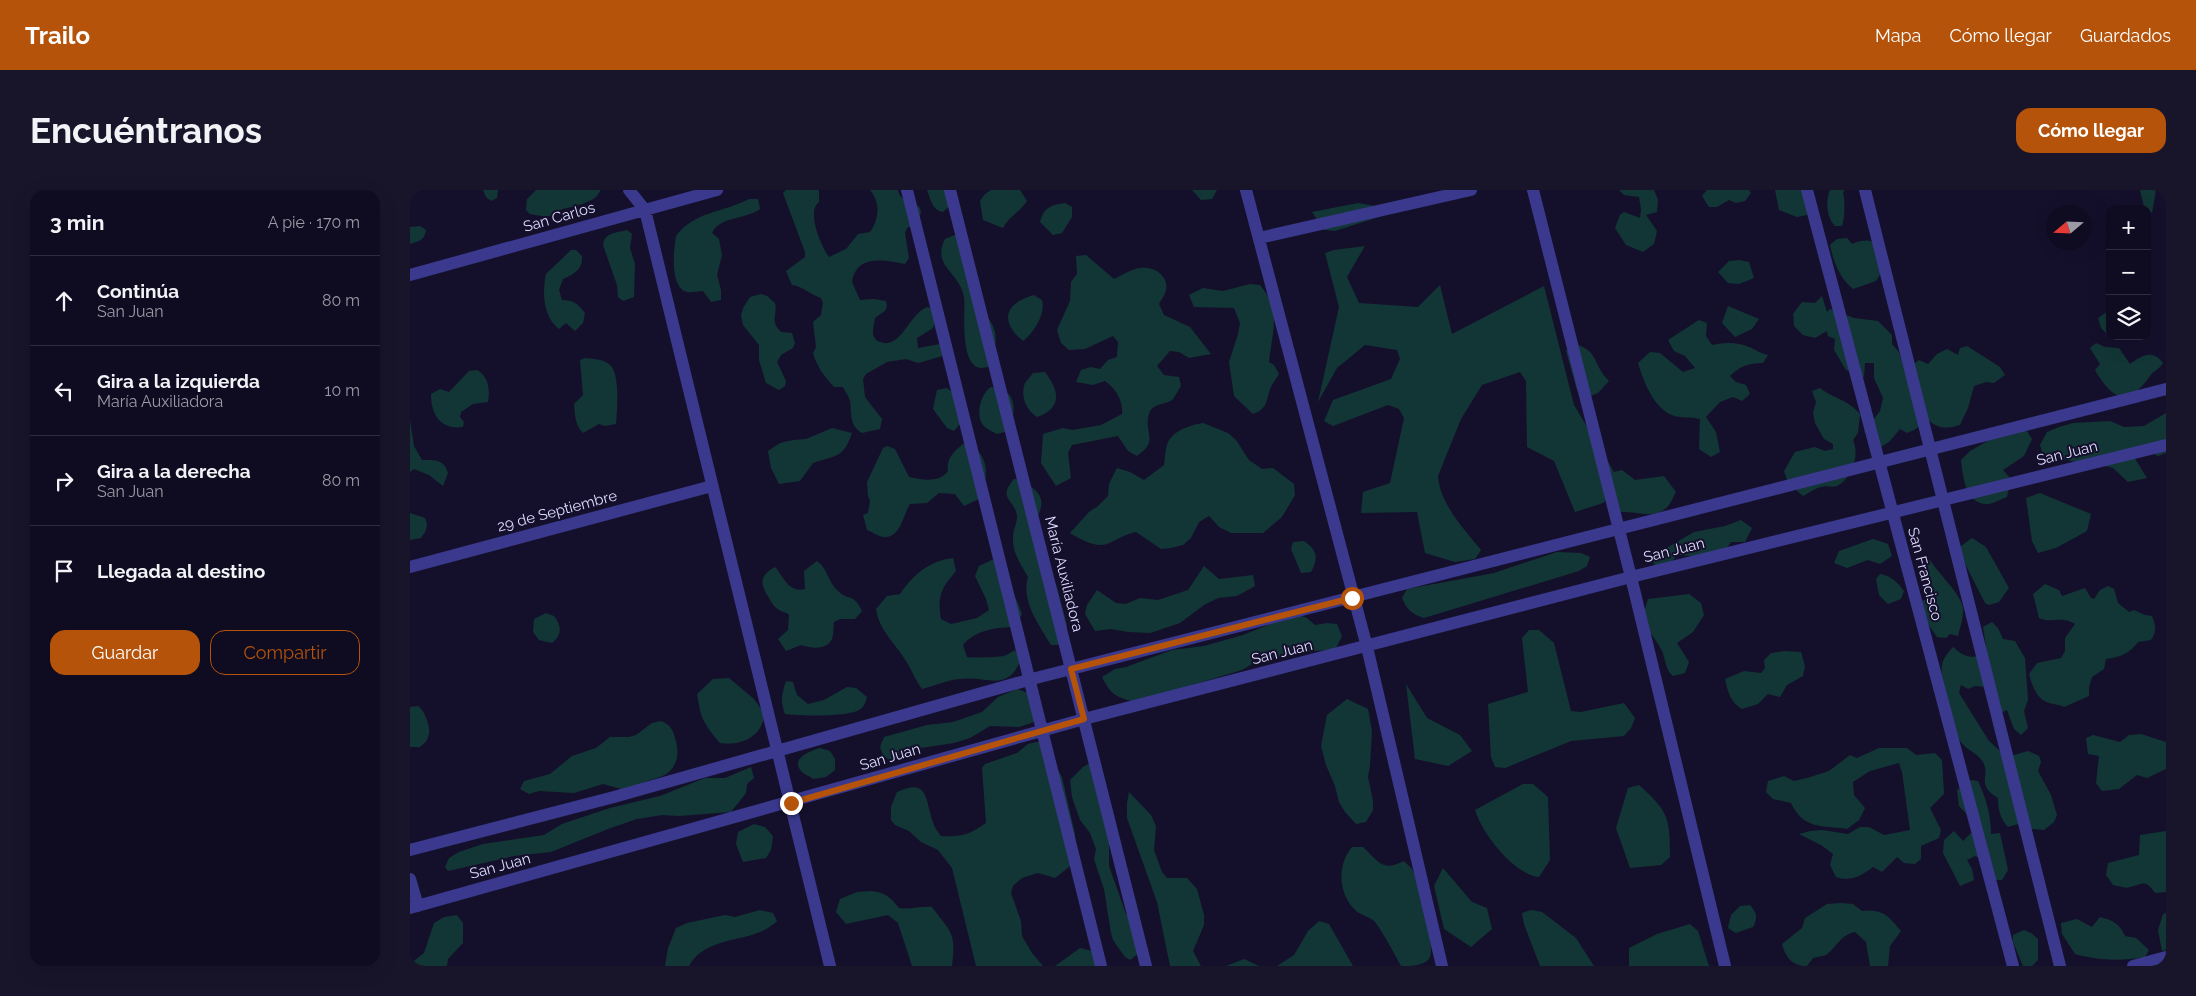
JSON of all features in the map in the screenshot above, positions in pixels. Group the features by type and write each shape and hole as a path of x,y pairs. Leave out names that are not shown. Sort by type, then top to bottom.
{"street":[{"path":"630,190 645,210 830,966"},
{"name":"San Carlos","path":"410,275 718,190"},
{"path":"906,190 1101,966"},
{"name":"María Auxiliadora","path":"950,190 1146,966"},
{"path":"1246,190 1366,647 1442,966"},
{"path":"1259,238 1471,190"},
{"path":"1533,190 1631,577 1725,966"},
{"name":"San Francisco","path":"1807,190 2013,966"},
{"path":"1865,190 2060,966"},
{"path":"410,850 614,797 1028,680 2166,389"},
{"name":"San Juan","path":"414,907 791,803 1084,719 1631,577 2166,445"},
{"name":"29 de Septiembre","path":"410,567 712,486"},
{"path":"410,879 414,907"},
{"path":"2133,966 2166,957"}],"green space":[{"path":"483,190 498,190 497,198 491,201 486,197"},
{"path":"536,190 600,191 588,202 560,210 550,216 545,216 530,214 526,210 527,199"},
{"path":"786,190 819,190 819,202 815,206 814,220 822,245 829,257 846,249 858,234 870,232 878,211 876,200 870,190 898,190 901,197 920,208 921,213 914,225 907,228 905,233 909,258 905,264 889,261 865,263 859,267 852,282 860,300 874,299 886,301 886,310 875,318 874,338 880,342 894,341 915,317 927,307 933,309 937,315 933,328 917,338 918,348 940,344 946,355 918,363 906,359 887,362 866,374 863,379 865,397 882,419 880,429 862,433 855,427 849,399 843,387 834,387 821,371 813,353 816,347 813,322 821,315 823,303 821,298 792,285 786,271 805,257 805,252 783,193"},
{"path":"927,190 954,190 953,203 943,212 939,211 932,204"},
{"path":"991,190 1020,190 1027,201 1008,220 1003,228 983,220 980,201"},
{"path":"1192,190 1217,190 1212,199 1201,200"},
{"path":"1619,190 1654,190 1658,200 1657,212 1646,215 1657,231 1654,244 1643,252 1626,245 1615,228 1620,215 1624,212 1640,218 1641,209 1639,197 1624,195"},
{"path":"1707,190 1749,190 1751,193 1745,201 1736,203 1729,200 1717,207 1709,207 1702,196"},
{"path":"1775,190 1810,190 1807,215 1797,217 1779,210"},
{"path":"1830,190 1845,190 1843,192 1844,219 1842,226 1835,226 1829,214 1828,199"},
{"path":"2140,190 2156,190 2152,213 2151,205 2144,205"},
{"path":"749,199 758,199 760,209 721,224 712,233 719,239 722,255 717,275 721,290 721,300 711,302 703,291 687,292 681,289 677,283 674,267 676,236 683,228 700,217"},
{"path":"1065,203 1072,207 1072,217 1062,233 1053,235 1040,222 1046,210"},
{"path":"1358,203 1387,208 1382,216 1335,231 1324,230 1312,212"},
{"path":"420,226 426,230 423,238 410,244 410,227"},
{"path":"627,230 632,234 630,248 635,264 634,297 623,301 618,297 617,285 603,245 609,235"},
{"path":"957,234 985,314 995,333 996,339 990,366 979,368 972,363 968,354 964,329 964,297 961,288 944,263 942,256 945,239"},
{"path":"1847,238 1852,244 1860,241 1874,243 1888,262 1876,281 1853,289 1841,275 1835,264 1830,245 1837,239"},
{"path":"1365,246 1347,277 1359,303 1418,307 1440,285 1452,334 1544,286 1574,405 1614,472 1622,470 1635,480 1664,476 1676,492 1668,506 1655,514 1621,512 1611,495 1603,503 1575,512 1554,461 1527,447 1526,381 1520,372 1482,385 1461,419 1438,476 1443,496 1448,506 1460,525 1481,550 1475,559 1455,562 1425,553 1417,512 1361,513 1363,492 1390,483 1404,418 1399,409 1388,405 1333,426 1324,421 1333,400 1391,379 1400,359 1397,350 1365,345 1337,368 1318,402 1339,307 1325,253"},
{"path":"571,250 576,250 582,256 581,265 574,273 563,279 559,290 562,300 575,303 585,313 583,323 575,331 566,323 559,329 554,324 547,311 544,297 546,274"},
{"path":"1086,255 1114,279 1140,268 1150,268 1163,276 1166,285 1165,292 1159,304 1164,315 1190,327 1211,354 1189,358 1179,352 1170,351 1157,366 1164,375 1179,377 1181,386 1172,400 1151,410 1148,421 1148,445 1137,456 1128,451 1118,436 1072,445 1068,453 1071,478 1056,486 1041,463 1043,434 1063,428 1072,430 1101,425 1122,414 1118,395 1105,381 1093,385 1076,382 1081,370 1091,367 1100,369 1108,360 1117,357 1118,342 1113,336 1085,349 1069,350 1061,343 1057,330 1070,301 1071,282 1077,274 1076,256"},
{"path":"1729,261 1749,262 1754,278 1739,284 1728,283 1718,272"},
{"path":"1250,284 1260,285 1271,304 1274,322 1269,362 1274,365 1279,374 1271,387 1267,401 1261,410 1253,414 1234,396 1229,362 1240,323 1234,308 1194,307 1189,295 1203,288 1223,291"},
{"path":"761,294 767,296 775,303 775,324 777,328 781,332 792,333 795,343 793,348 781,355 777,362 786,381 785,386 779,390 766,383 759,360 759,345 743,325 741,315 750,297"},
{"path":"1034,295 1042,300 1041,317 1035,328 1023,341 1015,334 1008,320 1009,314 1011,308 1017,303 1024,298"},
{"path":"1822,296 1827,312 1830,309 1854,318 1878,321 1892,335 1892,344 1899,352 1905,371 1919,360 1928,364 1937,354 1947,349 1958,355 1960,348 1967,346 2000,367 2005,375 1994,383 1986,382 1974,386 1968,408 1960,425 1943,427 1928,420 1907,433 1900,429 1890,441 1881,447 1864,432 1880,411 1883,398 1874,378 1874,363 1865,363 1864,377 1846,370 1834,350 1835,339 1828,336 1827,331 1815,338 1803,335 1794,326 1793,314 1802,302 1815,303"},
{"path":"1728,306 1759,319 1752,329 1735,337 1722,323"},
{"path":"2106,312 2106,333 2101,328 2098,318"},
{"path":"1699,320 1707,323 1706,336 1712,345 1736,343 1768,355 1763,363 1745,366 1730,376 1736,382 1746,385 1750,394 1742,401 1733,397 1720,402 1706,417 1716,432 1720,452 1711,457 1699,449 1700,419 1680,417 1664,411 1652,397 1638,363 1650,352 1660,353 1683,372 1695,368 1685,356 1674,351 1668,340"},
{"path":"2096,343 2105,347 2119,348 2130,364 2147,355 2155,356 2163,363 2134,393 2120,396 2113,393 2107,387 2095,370 2100,364 2090,348"},
{"path":"1574,344 1588,350 1592,354 1609,381 1598,393 1583,399 1577,390 1566,351"},
{"path":"585,358 603,361 611,366 616,377 617,402 616,424 605,426 599,424 583,433 577,423 574,404 583,395 580,360"},
{"path":"477,370 484,376 488,384 488,402 473,404 461,412 460,417 464,422 463,427 449,426 443,423 435,414 431,402 431,394 440,389 449,392 469,371"},
{"path":"1045,372 1053,385 1056,398 1055,404 1051,409 1037,417 1027,407 1023,393 1025,383 1033,373"},
{"path":"991,387 1000,388 1006,392 1011,397 1014,409 1008,431 997,434 984,426 979,416 980,404 984,394"},
{"path":"947,388 952,392 960,424 954,431 947,428 933,409 937,390"},
{"path":"1820,388 1850,405 1860,414 1858,433 1853,440 1856,452 1855,459 1847,478 1837,486 1825,486 1814,489 1803,496 1788,483 1784,471 1795,452 1815,447 1825,451 1833,449 1833,444 1824,439 1815,423 1813,413 1816,402 1812,391"},
{"path":"2166,413 2166,453 2158,456 2140,447 2129,449 2147,478 2128,482 2113,468 2091,462 2075,462 2043,454 2040,445 2047,432 2073,423 2110,421 2124,427 2144,426"},
{"path":"410,420 414,446 422,460 438,461 446,468 448,473 443,486 429,475 414,469 410,472"},
{"path":"1203,423 1228,433 1236,440 1249,460 1262,469 1273,468 1294,484 1295,495 1282,517 1263,533 1231,533 1219,527 1209,516 1199,522 1191,538 1183,545 1171,548 1161,549 1136,532 1102,545 1088,542 1070,533 1089,512 1108,496 1109,484 1117,468 1130,472 1144,480 1164,465 1165,452 1172,436 1187,427"},
{"path":"2016,425 2023,425 2032,439 2024,456 2003,470 2011,479 2007,497 1990,504 1974,500 1964,481 1961,460 1970,451"},
{"path":"832,428 852,433 842,452 813,463 800,481 779,484 771,468 768,451 780,443 806,439"},
{"path":"963,444 972,446 975,449 981,456 986,468 984,486 979,499 964,506 955,494 939,493 927,503 910,504 898,530 889,537 883,537 867,530 863,515 868,513 870,501 867,482 883,448 887,446 895,449 909,477 930,480 945,475 948,471 948,463 951,456"},
{"path":"1014,479 1020,480 1031,487 1041,499 1041,509 1035,521 1067,625 1067,641 1057,645 1051,645 1032,612 1027,595 1028,577 1014,548 1013,534 1017,517 1014,506 1008,499 1007,491"},
{"path":"2040,493 2091,514 2087,531 2056,548 2038,553 2032,541 2026,498"},
{"path":"410,513 425,518 427,524 421,538 410,540"},
{"path":"1741,520 1752,528 1745,542 1731,542 1727,548 1715,555 1677,555 1671,563 1658,570 1648,554 1663,550 1694,532 1725,526"},
{"path":"1972,538 1986,547 2009,588 1999,602 1989,605 1985,603 1960,554 1961,546"},
{"path":"1873,539 1888,544 1892,556 1880,564 1868,560 1847,568 1834,563 1839,551"},
{"path":"1304,541 1312,548 1316,558 1311,572 1301,573 1291,549 1293,542"},
{"path":"1557,552 1581,553 1590,557 1587,566 1579,571 1424,618 1410,611 1402,598 1407,589 1494,573"},
{"path":"953,558 956,571 941,593 941,619 951,624 977,618 989,610 975,576 979,566 996,558 1007,571 1022,614 1015,627 987,630 974,636 963,645 967,657 1004,656 1015,650 1021,659 1016,670 1003,680 960,679 922,689 906,661 884,630 876,609 887,596 900,594 911,580 929,565"},
{"path":"1930,560 1961,602 1963,615 1958,636 1950,634 1946,638 1937,637 1923,617 1920,605 1923,600 1931,601 1934,591 1923,563"},
{"path":"817,561 824,568 832,584 842,594 856,601 862,611 855,619 840,619 834,622 833,637 826,645 813,648 801,645 786,651 778,639 788,630 789,615 772,603 764,589 764,577 775,567 794,589 805,589 804,571"},
{"path":"1204,566 1219,579 1253,575 1255,586 1237,596 1218,598 1204,605 1180,623 1150,633 1111,629 1095,631 1085,614 1087,605 1097,590 1116,603 1126,604 1140,598 1158,600 1188,590"},
{"path":"1880,574 1891,578 1899,585 1904,591 1901,599 1888,604 1879,595 1876,579"},
{"path":"2045,584 2059,590 2062,596 2085,588 2091,598 2094,599 2100,590 2108,586 2114,589 2118,603 2129,612 2134,610 2152,616 2155,626 2151,640 2138,642 2124,654 2106,659 2104,669 2092,677 2089,696 2064,707 2041,699 2033,687 2029,674 2037,663 2061,658 2065,651 2065,638 2075,624 2065,620 2044,620 2039,618 2033,594"},
{"path":"1689,594 1701,603 1704,615 1693,632 1677,643 1689,662 1685,673 1673,676 1667,668 1662,651 1647,627 1644,616 1645,608 1648,599"},
{"path":"546,613 554,616 560,627 558,637 552,643 539,640 533,632 534,619"},
{"path":"1296,614 1307,618 1315,625 1337,624 1342,636 1335,650 1313,651 1259,660 1242,670 1135,702 1123,699 1111,692 1102,677 1115,669 1126,667 1172,650 1204,646 1243,635"},
{"path":"1992,622 1998,628 2003,639 2015,641 2025,658 2028,700 2024,711 2028,728 2021,735 2014,729 2007,710 2001,713 1986,687 1975,686 1968,689 1961,685 1959,693 1989,741 2001,752 2014,755 2028,751 2039,756 2041,762 2038,771 2051,795 2057,815 2054,822 2044,830 2020,828 2018,824 2008,827 2005,824 1998,806 1998,798 1991,793 1985,784 1985,767 1983,762 1960,741 1950,710 1942,675 1944,660 1953,647 1961,653 1972,657 1987,653 1983,627"},
{"path":"1529,630 1539,630 1554,643 1571,711 1581,712 1624,703 1635,718 1631,728 1624,736 1571,741 1505,768 1495,767 1491,757 1488,704 1528,692 1522,638"},
{"path":"1785,651 1801,652 1805,666 1803,676 1787,685 1780,697 1768,694 1758,704 1742,709 1738,706 1730,696 1725,679 1744,671 1761,673 1765,668 1764,660 1771,653"},
{"path":"729,678 754,699 765,714 763,722 755,734 743,741 728,744 720,743 710,730 700,709 697,694 713,679"},
{"path":"786,681 793,682 797,695 808,704 824,700 847,687 856,688 867,697 859,710 844,714 785,714 782,698"},
{"path":"1406,684 1427,718 1460,735 1472,751 1448,766 1415,759"},
{"path":"1017,689 1033,695 1037,721 1019,727 990,726 970,738 954,743 914,749 889,760 883,755 880,747 884,737 927,725 953,722 982,712 998,697"},
{"path":"1347,699 1368,709 1372,731 1368,777 1373,810 1366,822 1356,824 1339,802 1321,746 1327,715"},
{"path":"418,706 427,720 429,734 427,740 420,747 410,747 410,707"},
{"path":"661,721 670,727 677,744 677,756 674,766 666,774 645,782 632,792 603,784 574,793 539,791 529,794 520,789 524,781 550,774 572,756 596,748 610,737 636,735 652,723"},
{"path":"2141,734 2166,742 2166,769 2147,778 2137,775 2119,789 2102,791 2096,783 2099,756 2088,754 2086,738 2093,735 2120,742 2129,735"},
{"path":"1042,742 1062,777 1075,834 1076,858 1069,867 1055,878 1038,873 1022,878 1013,886 1011,893 1021,921 1022,936 1032,953 1043,966 976,966 952,868 938,850 921,842 909,831 895,825 891,820 891,807 897,792 915,787 924,793 934,824 941,836 970,833 986,823 982,768 985,764 1017,753 1028,744"},
{"path":"820,748 830,751 835,759 835,770 826,777 813,779 802,772 798,763 802,756"},
{"path":"1879,748 1907,748 1916,755 1935,753 1942,760 1944,794 1930,808 1941,830 1939,838 1921,846 1921,859 1915,864 1904,863 1897,857 1882,872 1873,867 1856,877 1846,879 1836,877 1830,865 1833,854 1821,845 1799,834 1822,830 1848,834 1860,827 1869,827 1884,835 1910,830 1902,772 1899,763 1870,771 1853,782 1854,795 1865,808 1859,820 1847,829 1814,825 1808,822 1796,812 1791,803 1773,799 1766,792 1768,781 1784,776 1794,781 1807,778 1829,771 1850,755 1857,758"},
{"path":"1093,761 1114,832 1109,846 1109,866 1126,914 1137,925 1143,950 1130,960 1125,957 1113,940 1104,889 1094,859 1096,849 1090,833 1080,820 1072,797 1070,780 1083,767"},
{"path":"751,767 754,778 747,784 746,793 731,812 679,816 662,815 637,819 551,852 514,856 448,871 445,867 449,858 459,852 483,844 544,835 562,824 610,808 660,796 705,778 725,778"},
{"path":"1971,780 1978,781 1983,794 1989,813 1991,834 2000,833 2008,870 2002,880 1994,880 1990,863 1975,856 1967,860 1972,869 1974,880 1960,886 1943,853 1944,840 1954,831 1963,841 1971,833 1984,833 1959,806 1957,790"},
{"path":"1523,784 1533,784 1548,797 1550,860 1539,877 1519,869 1509,861 1491,841 1475,810"},
{"path":"1639,785 1656,802 1666,816 1670,857 1661,865 1630,868 1616,828 1628,788"},
{"path":"1129,792 1151,815 1156,826 1154,850 1162,872 1167,878 1187,878 1197,889 1204,915 1204,925 1193,951 1201,966 1170,966 1157,902 1127,818"},
{"path":"754,824 765,827 773,836 771,850 766,858 743,862 736,844 738,832"},
{"path":"2166,831 2166,892 2155,893 2146,884 2126,888 2113,885 2106,875 2108,863 2139,855 2140,835"},
{"path":"1352,847 1363,847 1381,864 1391,866 1404,861 1412,869 1423,900 1431,942 1429,959 1424,963 1401,966 1375,922 1371,918 1357,912 1349,903 1343,887 1342,870 1347,854"},
{"path":"1443,868 1472,902 1487,908 1492,929 1471,947 1444,929 1434,886"},
{"path":"870,891 887,896 899,908 932,907 951,934 953,940 952,966 912,966 898,923 888,915 846,924 836,912 840,899 857,892"},
{"path":"1827,904 1853,904 1862,911 1880,912 1901,931 1890,946 1888,966 1870,966 1866,942 1855,932 1842,938 1826,955 1813,958 1807,966 1797,965 1790,960 1782,944 1802,928 1805,918"},
{"path":"1750,905 1756,915 1753,927 1736,933 1728,928 1731,915 1740,906"},
{"path":"760,910 773,913 777,921 756,934 707,948 689,966 665,966 668,948 676,928 687,923 725,915 735,917"},
{"path":"1531,910 1542,912 1576,938 1594,966 1540,966 1524,924 1522,913"},
{"path":"2166,913 2166,950 2162,951 2158,930 2163,914"},
{"path":"457,915 463,923 463,943 448,959 447,966 410,966 424,953 434,923 444,917"},
{"path":"2100,917 2116,923 2125,936 2136,938 2149,950 2145,957 2110,960 2075,954 2062,934 2061,923 2077,919 2092,927"},
{"path":"1319,921 1329,924 1353,966 1277,966 1294,955 1308,931"},
{"path":"1690,924 1698,931 1709,966 1629,966 1629,948 1657,934"},
{"path":"2024,930 2038,939 2038,960 2032,966 2023,966 2013,942 2013,935"},
{"path":"1080,948 1092,951 1098,966 1055,966"},
{"path":"1244,959 1259,966 1226,966"}],"route":[{"path":"791,803 1084,719 1071,669 1352,598"}]}
